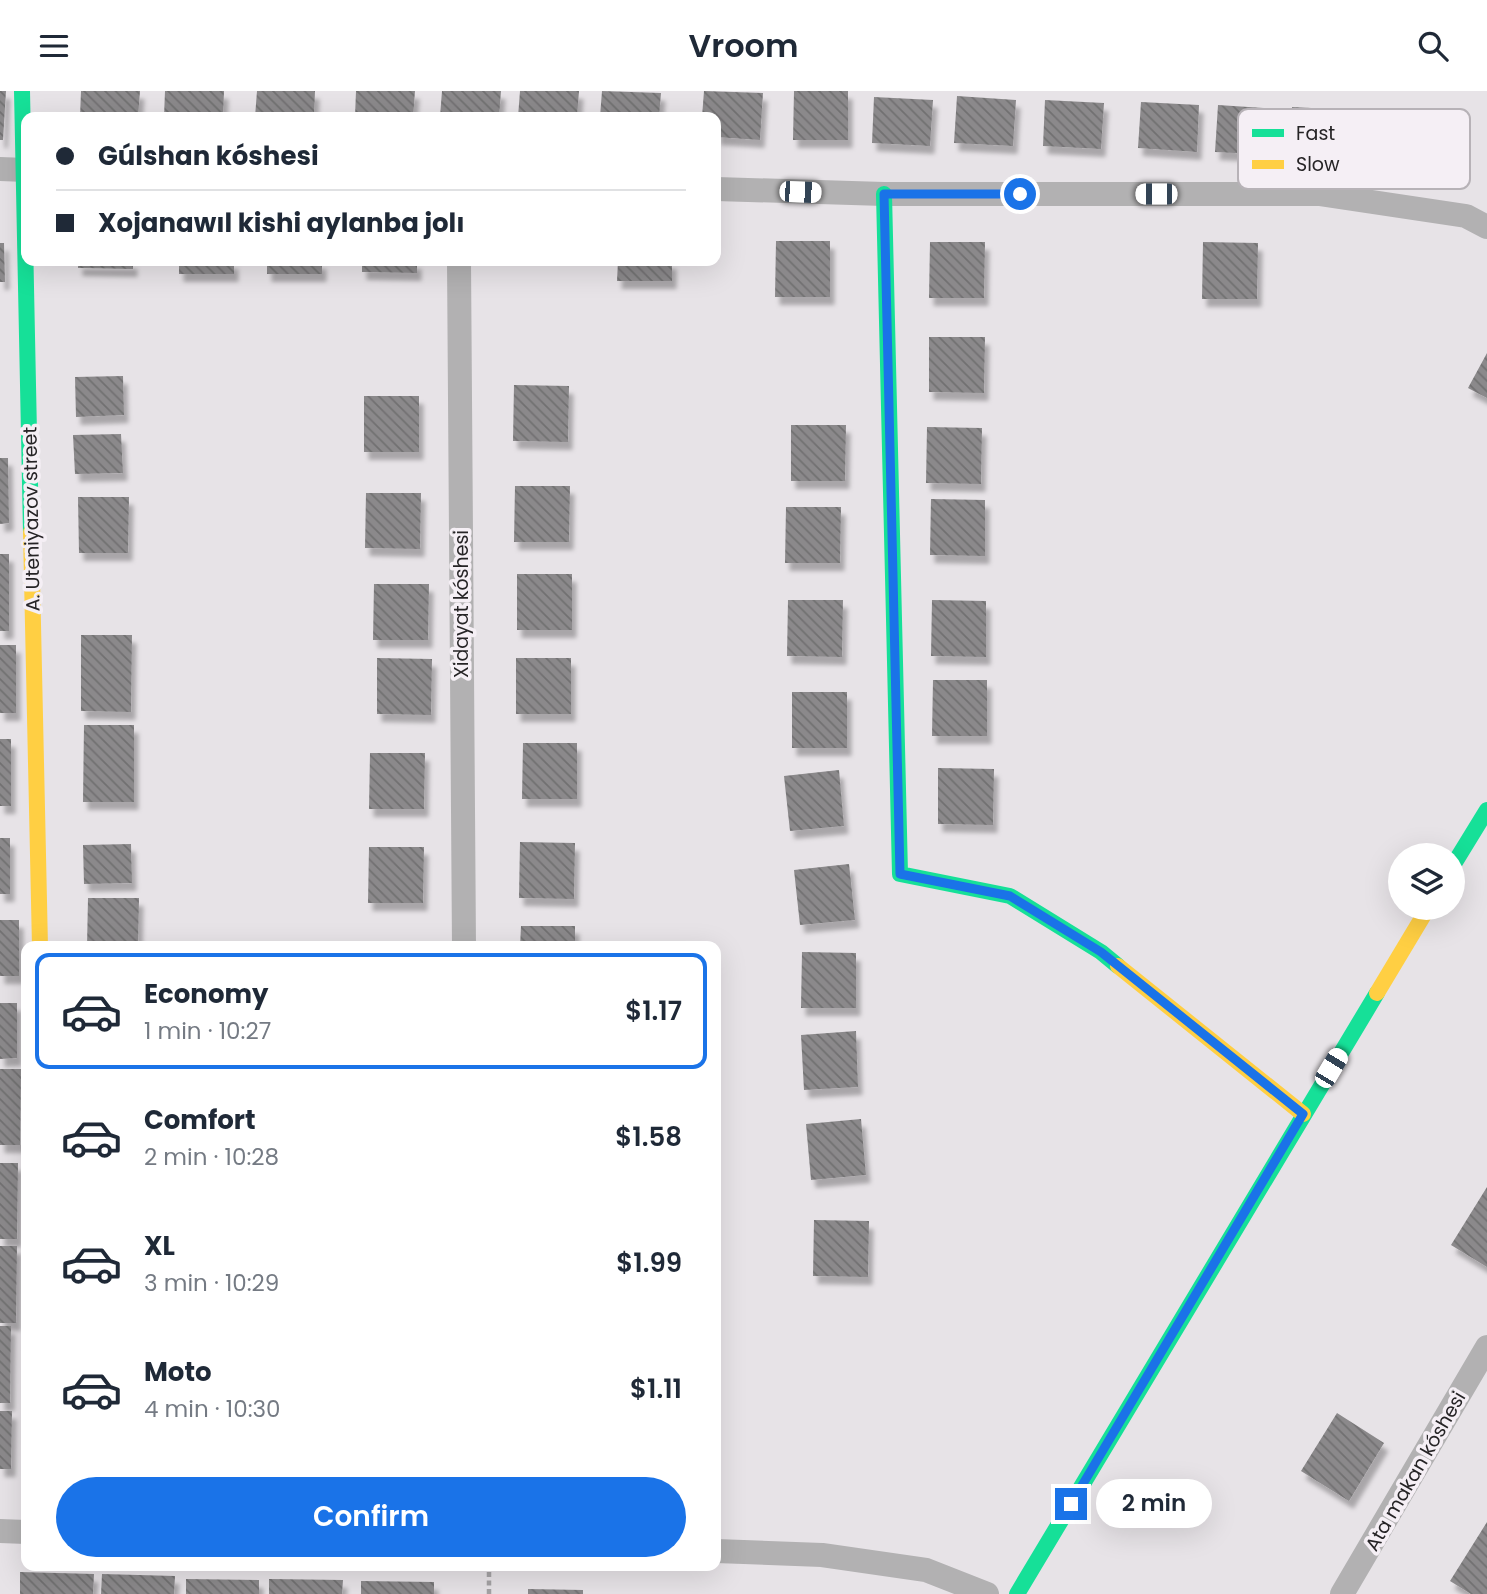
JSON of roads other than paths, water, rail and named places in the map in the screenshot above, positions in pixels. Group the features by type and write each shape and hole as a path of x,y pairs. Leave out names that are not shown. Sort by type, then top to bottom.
{"street":[{"name":"A. Uteniyazov street","path":"22,91 16,169 40,941"},
{"path":"721,189 884,194 1319,194 1466,216 1487,227"},
{"path":"884,194 900,874 1010,896 1101,952 1303,1114"},
{"name":"Xidayat kóshesi","path":"459,266 464,941"},
{"path":"1465,846 1487,810"},
{"path":"1017,1594 1421,920"},
{"name":"Ata makan kóshesi","path":"1342,1594 1487,1347"},
{"path":"0,1531 21,1531"},
{"path":"721,1551 822,1555 926,1570 987,1594"}]}
